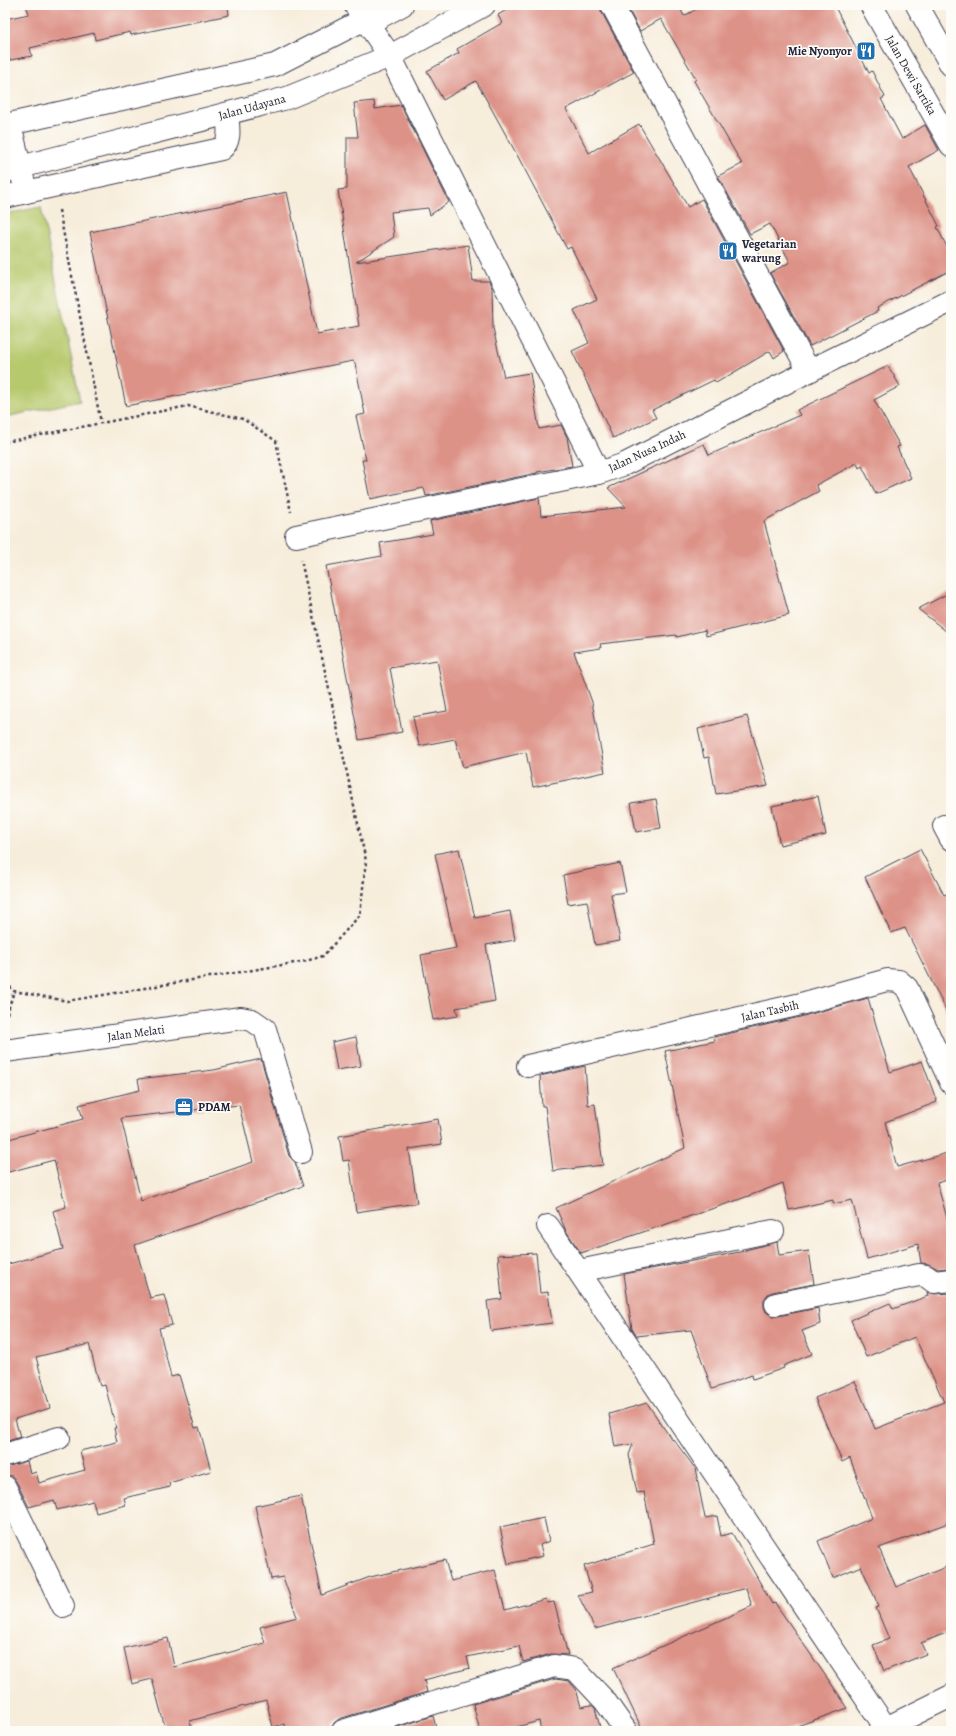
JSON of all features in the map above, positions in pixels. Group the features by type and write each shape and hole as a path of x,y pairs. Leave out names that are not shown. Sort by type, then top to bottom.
{"street":[{"path":"360,12 378,18 402,5"},
{"name":"Jalan Udayana","path":"12,170 287,98 390,56 484,5"},
{"path":"612,5 809,370"},
{"name":"Jalan Dewi Sartika","path":"871,5 951,145"},
{"path":"917,5 951,65"},
{"path":"360,12 390,56 599,473"},
{"path":"26,192 12,170 7,125 275,65 360,12"},
{"path":"5,197 221,149 226,146 229,140 227,114"},
{"name":"Jalan Nusa Indah","path":"296,536 599,473 625,464 809,370 951,301"},
{"name":"Jalan Tasbih","path":"528,1066 797,1005 887,980 899,981 907,988 951,1083"},
{"name":"Jalan Melati","path":"5,1052 241,1018 252,1020 264,1029 301,1152"},
{"path":"548,1226 885,1730 951,1696"},
{"path":"579,1271 773,1231"},
{"path":"776,1304 919,1275 926,1276 934,1282 951,1280"},
{"path":"5,1455 59,1438"},
{"path":"5,1487 63,1606"},
{"path":"343,1731 554,1666 575,1669 601,1697 626,1731"}],"path":[{"path":"59,210 101,424"},
{"path":"5,442 188,406 243,419 276,441 366,861 360,914 323,956 67,1001 14,991 5,982"},
{"path":"5,1020 14,991"}],"green space":[{"path":"41,207 80,401 5,417 5,214"}],"building":[{"path":"26,5 228,5 229,15 131,35 130,32 95,40 94,33 30,48 32,56 5,61 5,19 29,14"},
{"path":"515,5 600,5 601,11 634,72 566,109 589,153 639,124 688,207 702,199 784,351 774,358 770,351 716,383 714,380 652,410 656,418 613,438 572,351 589,343 574,310 597,299 571,247 567,249 476,81 443,100 427,71 459,53 457,49 502,23 498,15"},
{"path":"626,5 686,5 680,8 684,16 704,5 834,5 869,73 872,71 885,97 881,99 902,139 925,125 939,150 909,167 939,226 937,227 951,255 951,270 877,308 878,311 810,346 770,273 790,262 770,224 750,234 718,176 742,164 694,81 696,79 661,19 640,31"},
{"path":"374,101 375,109 401,105 449,202 430,215 428,208 391,212 394,237 356,262 468,245 473,281 489,281 492,288 493,328 504,377 530,373 539,429 561,425 567,437 572,466 426,496 424,488 370,499 362,460 366,460 356,416 365,414 355,363 353,361 126,406 90,232 287,192 317,334 359,326 338,190 347,189 347,137 358,137 354,103"},
{"path":"888,366 900,386 874,400 900,446 897,447 911,478 876,494 862,466 859,468 857,463 816,485 819,491 764,521 789,615 706,636 705,630 677,637 676,635 600,644 601,648 574,652 592,702 605,772 533,787 526,752 463,767 455,739 419,746 413,717 447,711 437,660 390,668 402,732 359,740 326,566 382,556 380,543 433,534 430,521 539,498 541,516 626,507 608,488 704,444 709,455 800,415 797,410"},
{"path":"951,592 951,635 918,609"},
{"path":"747,716 768,786 716,794 709,757 704,758 698,729"},
{"path":"818,796 826,835 780,845 772,806"},
{"path":"656,799 661,828 636,832 631,803"},
{"path":"459,849 475,918 510,911 515,940 486,945 495,1001 456,1008 458,1016 433,1020 421,955 456,948 435,854"},
{"path":"920,849 944,895 951,892 951,1020 905,928 891,933 865,877"},
{"path":"620,863 626,892 611,894 620,941 595,945 587,901 568,904 563,875"},
{"path":"868,998 890,1072 922,1061 937,1102 885,1122 897,1167 951,1152 951,1179 937,1183 951,1232 951,1268 938,1269 928,1264 921,1263 918,1244 867,1259 852,1200 833,1204 833,1200 789,1210 783,1183 735,1201 581,1253 566,1231 556,1208 685,1148 665,1051 715,1041 714,1037 800,1017"},
{"path":"356,1037 361,1066 337,1070 332,1042"},
{"path":"261,1059 289,1156 295,1162 303,1186 135,1245 150,1298 164,1295 172,1325 159,1328 171,1377 179,1375 195,1428 199,1427 211,1471 169,1483 170,1487 124,1498 126,1505 96,1513 93,1501 57,1510 54,1500 29,1507 16,1481 12,1476 5,1475 5,1467 27,1461 30,1474 36,1472 39,1483 85,1470 80,1451 117,1442 114,1428 116,1428 105,1385 100,1386 89,1344 36,1357 50,1408 15,1419 20,1437 5,1442 5,1265 63,1249 53,1211 66,1207 54,1160 5,1173 5,1140 83,1119 79,1105 140,1090 138,1079 214,1070","holes":["239,1105 253,1162 141,1201 121,1118"]},
{"path":"585,1066 588,1105 595,1104 603,1165 553,1171 545,1106 542,1106 540,1076"},
{"path":"438,1119 442,1144 409,1149 417,1203 356,1212 349,1160 343,1161 339,1136"},
{"path":"777,1242 779,1255 809,1251 814,1284 768,1294 764,1300 764,1307 766,1312 772,1316 818,1308 820,1324 802,1331 812,1354 783,1366 784,1368 753,1379 752,1375 712,1389 691,1330 637,1336 632,1329 624,1274 745,1251"},
{"path":"536,1253 540,1293 548,1292 552,1323 491,1331 487,1301 502,1299 498,1255"},
{"path":"927,1292 935,1294 951,1293 951,1522 879,1548 896,1587 951,1565 951,1631 921,1643 926,1654 884,1671 873,1645 889,1639 876,1608 879,1607 861,1566 833,1578 818,1541 872,1518 850,1458 842,1462 815,1398 855,1381 875,1429 944,1402 915,1337 866,1357 851,1320 890,1303 893,1309 928,1296"},
{"path":"647,1403 672,1440 673,1439 695,1468 705,1518 717,1516 721,1536 732,1533 772,1604 775,1603 848,1708 783,1731 643,1731 613,1668 752,1606 746,1588 595,1629 578,1595 592,1592 584,1566 654,1544 644,1492 637,1493 629,1455 633,1444 615,1447 609,1414"},
{"path":"301,1496 322,1595 370,1577 445,1560 451,1581 495,1570 505,1610 546,1599 547,1603 554,1602 568,1655 551,1654 523,1662 519,1646 467,1657 470,1668 424,1680 427,1692 339,1719 334,1723 331,1731 285,1731 284,1724 273,1727 266,1700 190,1721 192,1731 166,1731 152,1679 132,1684 124,1648 168,1638 174,1667 265,1643 260,1627 297,1617 283,1577 271,1579 255,1506"},
{"path":"544,1518 549,1541 540,1545 543,1556 508,1564 500,1527"},
{"path":"555,1679 569,1681 576,1689 581,1707 591,1705 595,1708 601,1731 541,1731 539,1721 501,1731 480,1731 473,1704"},
{"path":"433,1716 437,1731 385,1731"}],"place":[{"name":"Mie Nyonyor","path":"866,51"},
{"name":"Vegetarian warung","path":"728,251"},
{"name":"PDAM","path":"184,1107"}]}
